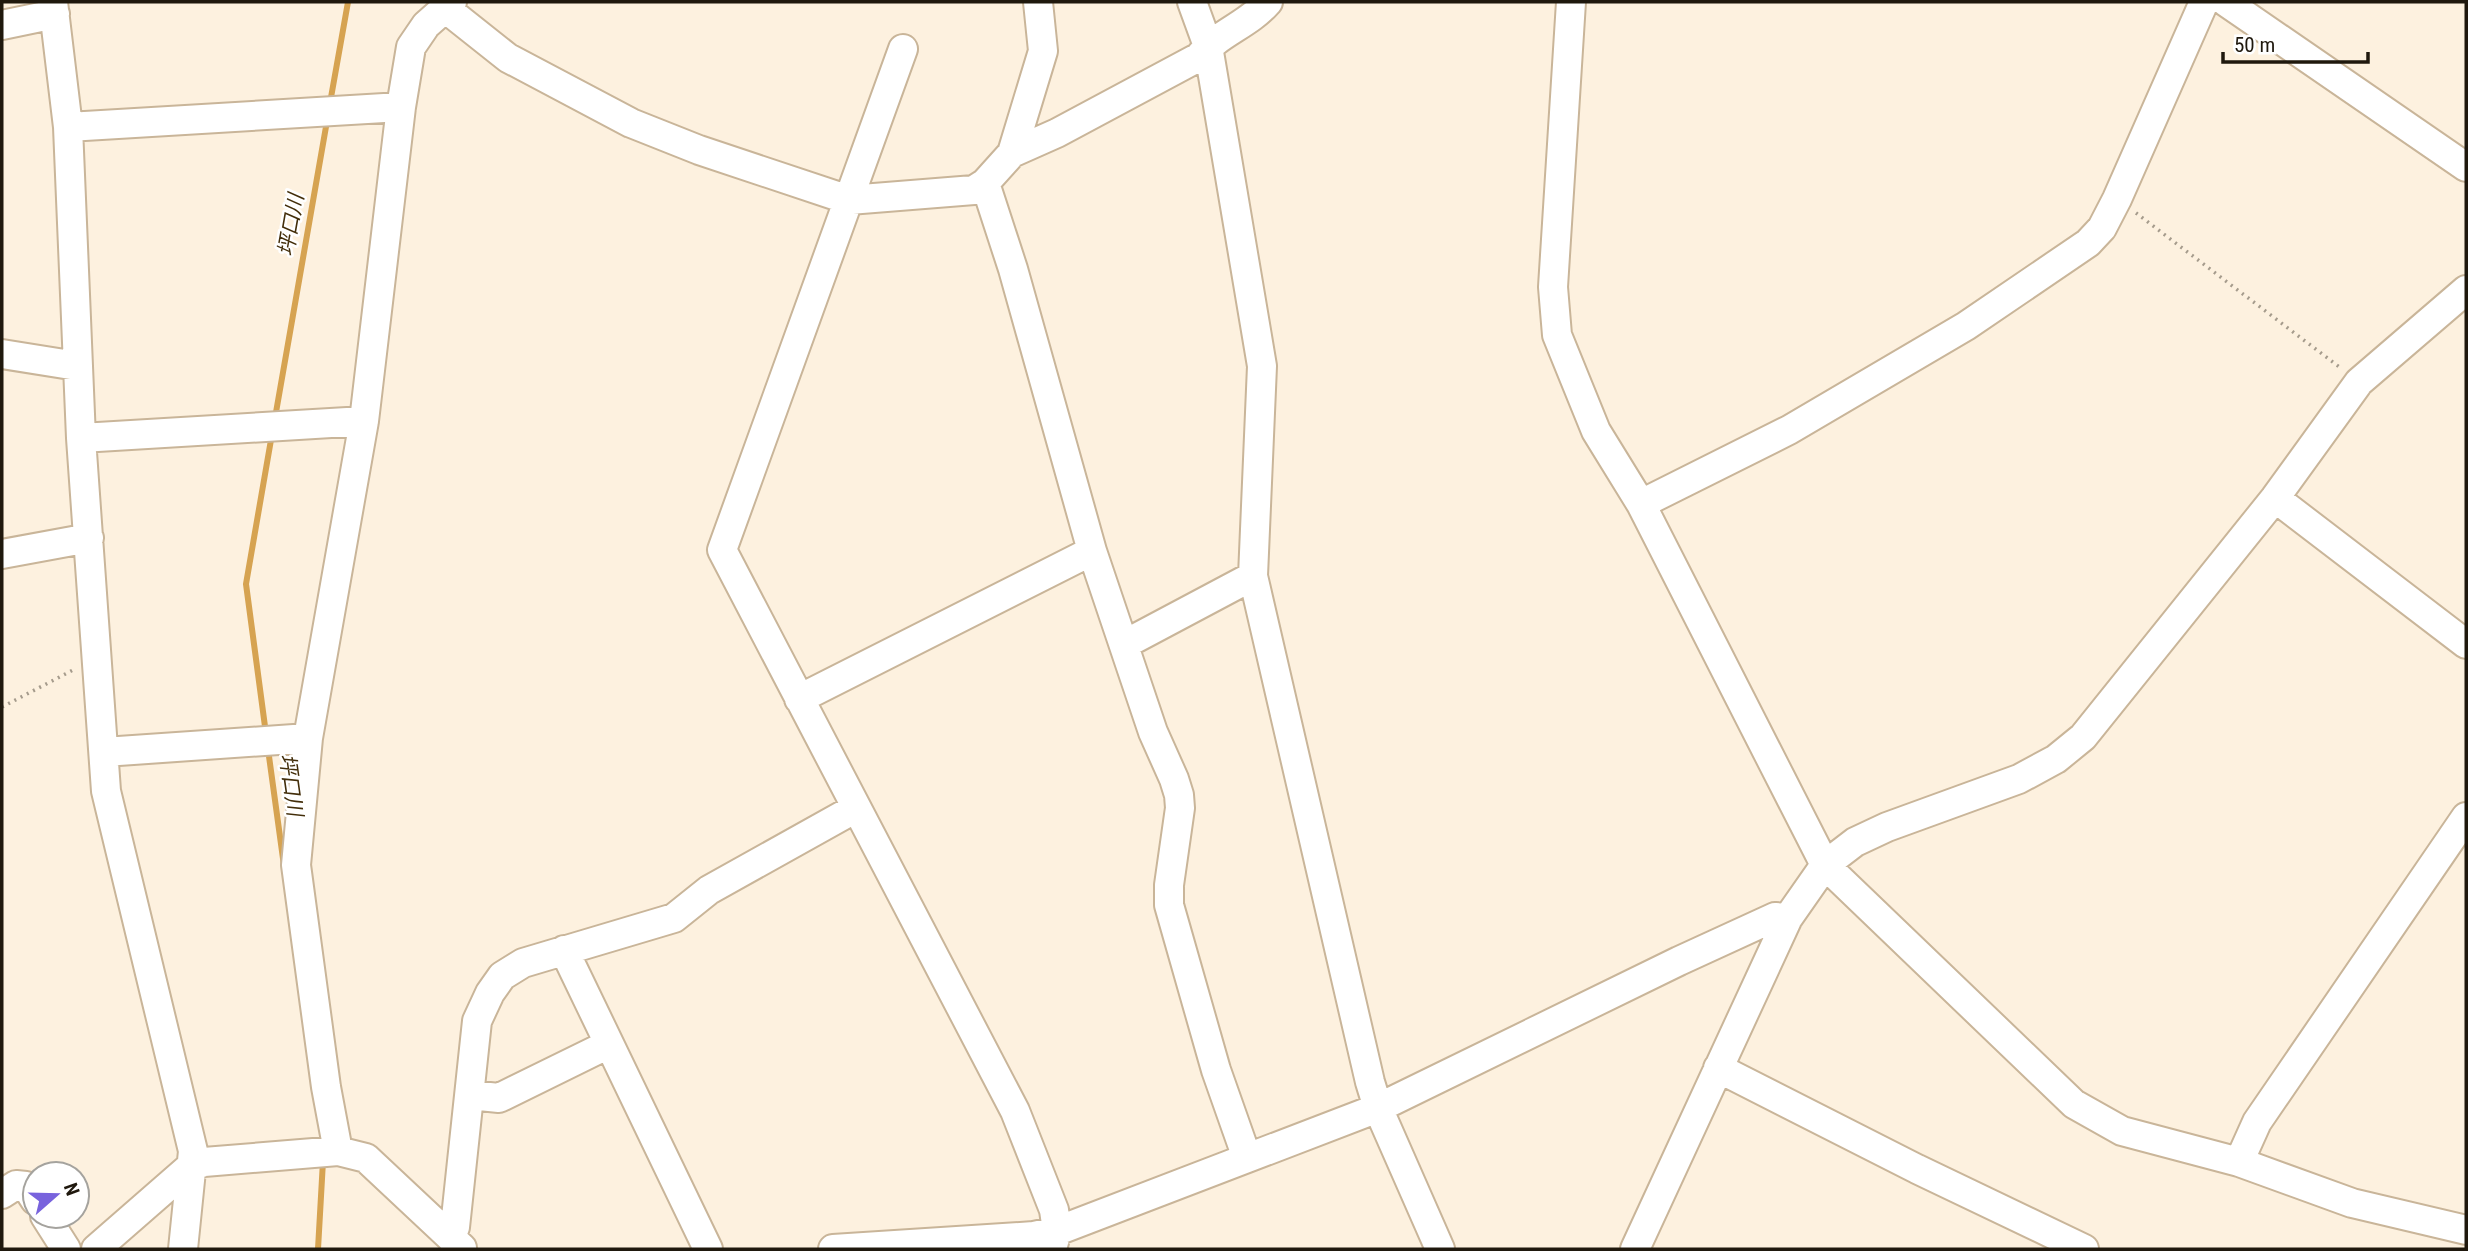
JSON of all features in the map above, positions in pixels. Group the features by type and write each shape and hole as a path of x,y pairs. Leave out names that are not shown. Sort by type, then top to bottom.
{"street":[{"path":"1012,153 1043,51 1038,2"},
{"path":"1192,2 1208,46 1262,366 1253,576 1370,1082 1378,1108 1440,1249"},
{"path":"338,1151 326,1087 296,865 308,738 365,421 401,107 411,47 426,26 449,5 508,58 631,123 699,150 849,200 974,190 985,183 1012,153 1057,133 1199,57 1217,38 1258,14 1268,2"},
{"path":"1571,2 1553,287 1557,335 1596,431 1641,505 1825,864 2074,1104 2122,1131 2239,1162 2352,1203 2466,1230"},
{"path":"1641,505 1789,430 1966,326 2088,243 2102,228 2117,199 2204,2"},
{"path":"2227,2 2466,167"},
{"path":"2,25 54,8 68,127 82,438 106,791 193,1151 183,1249"},
{"path":"903,49 722,550 1014,1111 1054,1210 1048,1239"},
{"path":"68,127 401,107"},
{"path":"985,183 1013,269 1092,551 1153,732 1179,795 1180,808 1169,885 1173,928 1216,1070 1247,1158"},
{"path":"1635,1249 1788,918 1825,864 1855,842 1887,827 2019,779 2056,759 2083,737 2274,498 2359,382 2466,290"},
{"path":"2,355 78,366"},
{"path":"82,438 365,421"},
{"path":"2274,498 2466,644"},
{"path":"2,554 89,538"},
{"path":"799,699 1092,551"},
{"path":"1125,644 1253,576"},
{"path":"104,752 308,738"},
{"path":"458,1244 454,1227 478,1021 490,993 502,976 523,963 674,918 709,890 856,808"},
{"path":"2239,1162 2257,1122 2466,817"},
{"path":"1000,1249 1048,1239 1378,1108 1679,961 1775,917 1788,918"},
{"path":"564,950 708,1249"},
{"path":"470,1095 499,1098 609,1044"},
{"path":"1718,1068 1917,1169 2084,1249"},
{"path":"96,1249 190,1167 204,1162 338,1151 366,1158 458,1244"},
{"path":"2,1194 16,1185 21,1186"},
{"path":"54,1230 66,1249"},
{"path":"833,1249 1048,1239"}],"path":[{"path":"2117,199 2359,382"},
{"path":"2,707 97,658"}],"waterway":[{"name":"坪口川","path":"330,103 348,2"},
{"name":"坪口川","path":"275,418 327,121"},
{"name":"坪口川","path":"266,734 246,584 272,434"},
{"name":"坪口川","path":"268,749 284,866"},
{"name":"坪口川","path":"318,1249 323,1161"}]}
